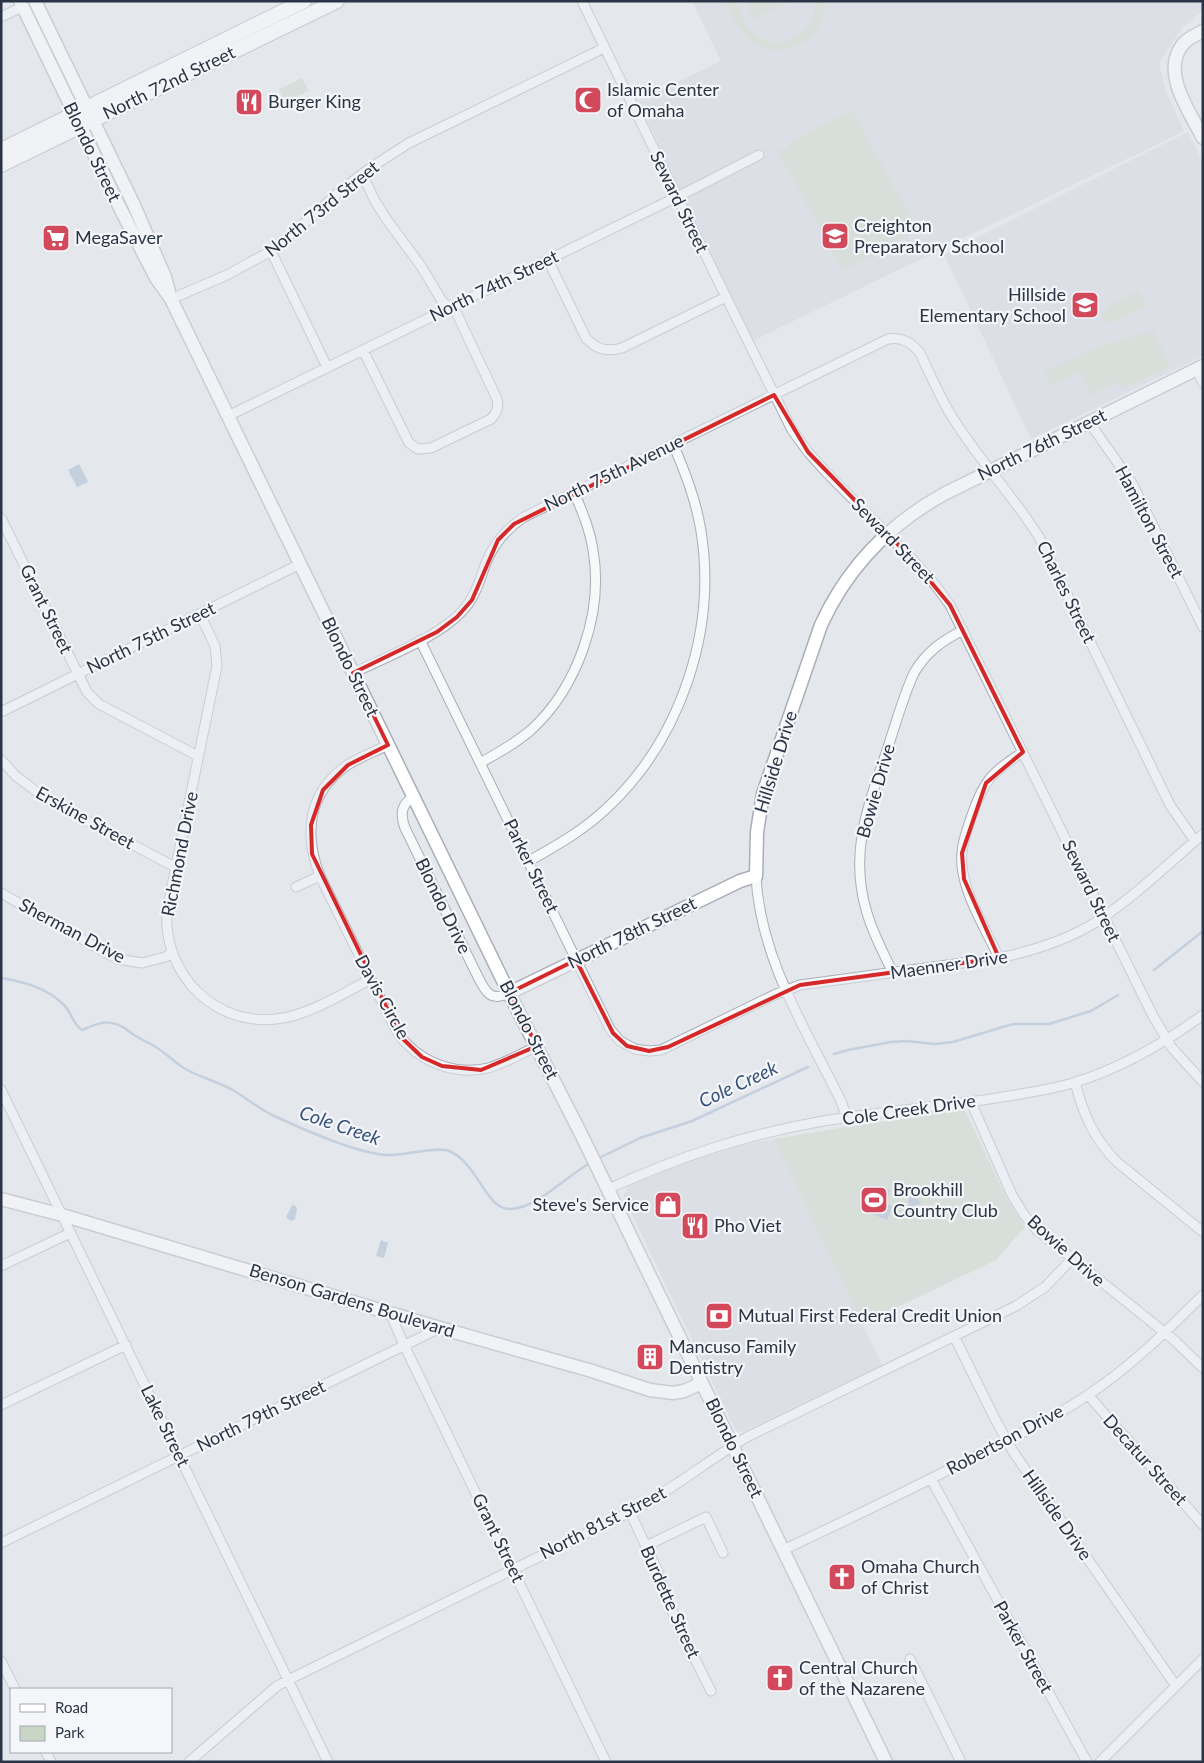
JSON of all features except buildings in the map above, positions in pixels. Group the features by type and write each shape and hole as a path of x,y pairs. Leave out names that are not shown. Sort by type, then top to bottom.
{"main road":[{"name":"Blondo Street","path":"35,1 83,117 151,270 171,299 509,993 588,1147 886,1762"},
{"name":"North 72nd Street","path":"1,165 83,117 304,1"},
{"name":"North 72nd Street","path":"1,150 83,117 337,1"},
{"name":"Blondo Street","path":"21,4 83,117"},
{"path":"1203,31 1184,43 1176,58 1174,68 1178,86 1203,138"},
{"name":"North 76th Street","path":"886,534 930,502 1200,368"},
{"name":"Hillside Drive","path":"756,876 757,832 763,794 821,625 845,581 861,559 886,534"},
{"name":"North 78th Street","path":"509,993 740,881 756,876"},
{"name":"Benson Gardens Boulevard","path":"1,1199 62,1215 440,1328 592,1370 662,1393 679,1393 702,1383"}],"street":[{"name":"Seward Street","path":"582,1 792,430 808,452 936,586 950,605 1152,1016 1166,1040 1184,1063 1203,1082"},
{"path":"1,17 21,4"},
{"name":"North 73rd Street","path":"171,299 227,275 271,251 341,190 409,144 604,48"},
{"name":"North 74th Street","path":"228,416 760,156"},
{"path":"362,174 375,201 421,266 442,301 456,312 497,399 496,413 491,419 431,448 418,449 413,447 409,443 363,350"},
{"path":"271,251 327,367"},
{"path":"548,260 586,338 601,349 615,350 726,297"},
{"name":"North 75th Avenue","path":"353,674 446,626 466,608 477,589 498,540 506,530 524,517 888,339 899,338 907,341 914,345 920,353"},
{"name":"Charles Street","path":"920,353 951,415 1039,537 1170,804 1195,841"},
{"path":"1200,368 1203,382"},
{"name":"Hamilton Street","path":"1089,422 1132,482 1203,627"},
{"path":"528,861 560,844 585,827 629,785 647,762 663,736 677,708 689,676 703,618 705,560 695,502 672,444"},
{"path":"480,763 516,742 546,715 567,685 583,647 594,606 595,567 589,532 574,492"},
{"name":"Grant Street","path":"1,518 87,692 99,704 198,756"},
{"name":"North 75th Street","path":"1,712 300,564"},
{"name":"Richmond Drive","path":"200,614 214,646 217,666 168,895 166,920 168,943 176,964 185,978 203,998 227,1012 254,1019 274,1019 295,1015 371,979"},
{"name":"Bowie Drive","path":"893,973 872,929 863,900 859,859 862,826 914,673 934,647 963,630"},
{"name":"Parker Street","path":"420,640 610,1029 627,1046 643,1051 656,1051 672,1046"},
{"name":"Davis Circle","path":"388,745 348,765 328,782 319,797 312,815 310,836 312,854 320,876 401,1037 414,1051 430,1061 456,1070 481,1070 502,1063 537,1046"},
{"path":"999,958 972,901 964,879 962,853 966,833 986,783 995,772 1023,752"},
{"name":"Erskine Street","path":"1,760 16,776 46,799 175,867"},
{"name":"Blondo Drive","path":"413,797 403,807 402,816 405,828 486,991 494,997 500,997 509,993"},
{"name":"Maenner Drive","path":"672,1046 786,990 800,985 999,958 1021,954 1055,942 1094,923 1129,898 1203,834"},
{"path":"296,887 320,876"},
{"name":"Hillside Drive","path":"756,876 764,934 774,962 786,990 842,1101 846,1118"},
{"name":"Sherman Drive","path":"1,893 117,959 142,963 165,958 172,953"},
{"name":"Cole Creek Drive","path":"608,1189 664,1164 722,1144 765,1132 846,1118 971,1102 1037,1091 1075,1082 1122,1063 1166,1040 1203,1015"},
{"path":"1075,1082 1088,1124 1107,1151 1117,1162 1203,1232"},
{"name":"Lake Street","path":"1,1090 328,1762"},
{"name":"Bowie Drive","path":"971,1102 1019,1207 1036,1230 1165,1333 1203,1368"},
{"path":"1,1266 70,1233"},
{"name":"North 81st Street","path":"189,1762 277,1686 630,1512 662,1495 732,1446 753,1434 1016,1306 1051,1282 1072,1259"},
{"name":"Robertson Drive","path":"783,1550 931,1479 1051,1418 1088,1395 1124,1368 1165,1333 1203,1295"},
{"name":"Grant Street","path":"392,1313 404,1345 606,1762"},
{"name":"North 79th Street","path":"1,1543 440,1328"},
{"name":"Hillside Drive","path":"954,1336 1007,1441 1176,1686"},
{"path":"1,1405 126,1345"},
{"name":"Decatur Street","path":"1088,1395 1203,1525"},
{"name":"Parker Street","path":"931,1479 1087,1762"},
{"name":"Burdette Street","path":"630,1512 657,1570 676,1621 711,1691"},
{"path":"646,1546 706,1517 723,1552"},
{"path":"910,1658 961,1762"},
{"path":"1100,1762 1203,1658"},
{"path":"1,1661 14,1688"}],"highlighted area":[{"path":"774,395 808,452 911,558 950,605 1023,752 986,783 962,853 964,879 999,958 800,985 668,1047 649,1051 627,1046 613,1033 576,960 509,993 537,1046 481,1070 442,1066 422,1057 401,1037 312,854 311,825 323,790 348,765 388,745 353,673 437,632 457,617 472,600 498,540 514,524"}],"shaded area":[{"name":"Creighton Preparatory School","path":"692,1 1203,1 1203,10 1182,28 1159,63 1166,91 1184,131 752,341 638,101 721,61"},
{"name":"Hillside Elementary School","path":"1188,132 1203,162 1203,356 1031,439 944,254"},
{"path":"774,1139 882,1365 742,1432 737,1431 732,1423 624,1195 627,1188 631,1185 687,1162 743,1145"}],"green space":[{"path":"725,1 735,1 750,29 763,39 774,42 784,42 802,32 809,24 814,13 816,1 825,2 820,25 809,39 792,48 773,50 755,44 743,34"},
{"path":"745,1 790,1 753,19"},
{"path":"302,78 309,91 285,102 279,89"},
{"path":"852,111 918,230 843,271 778,152 789,146 788,144 842,114 843,116"},
{"path":"1139,290 1147,306 1108,324 1101,317 1108,306"},
{"path":"1153,331 1170,366 1122,389 1118,382 1091,395 1080,372 1051,386 1044,372 1097,347"},
{"name":"Brookhill Country Club","path":"965,1110 1008,1201 1025,1227 996,1260 862,1324 774,1139 856,1125"}],"water":[{"path":"79,464 88,482 77,487 68,470"},
{"name":"Brookhill Country Club","path":"877,1185 890,1190 886,1203 893,1206 887,1220 859,1209 865,1195 872,1197"},
{"name":"Brookhill Country Club","path":"911,1185 913,1194 921,1203 909,1210 908,1197 901,1191"},
{"path":"292,1205 296,1206 297,1209 295,1219 291,1221 286,1217"},
{"path":"381,1240 388,1243 384,1258 376,1256"}],"waterway":[{"name":"Cole Creek","path":"1154,970 1203,931"},
{"name":"Cole Creek","path":"1,978 27,984 50,994 64,1005 82,1030 104,1023 121,1026 158,1048 185,1069 233,1090 272,1115 328,1139 359,1150 386,1155 437,1150 449,1151 467,1165 487,1194 501,1207 509,1209 519,1208 530,1204 590,1163"},
{"name":"Cole Creek","path":"834,1054 891,1042 906,1041 935,1044 953,1042 1013,1024 1049,1024 1091,1011 1118,995"},
{"name":"Cole Creek","path":"597,1159 640,1138 692,1121 808,1067"}],"place":[{"name":"Islamic Center of Omaha","path":"588,100"},
{"name":"Burger King","path":"249,102"},
{"name":"Creighton Preparatory School","path":"835,236"},
{"name":"MegaSaver","path":"56,238"},
{"name":"Hillside Elementary School","path":"1085,305"},
{"name":"Brookhill Country Club","path":"874,1200"},
{"name":"Steve's Service","path":"668,1205"},
{"name":"Pho Viet","path":"695,1226"},
{"name":"Mutual First Federal Credit Union","path":"719,1316"},
{"name":"Mancuso Family Dentistry","path":"650,1357"},
{"name":"Omaha Church of Christ","path":"842,1577"},
{"name":"Central Church of the Nazarene","path":"780,1678"}]}
